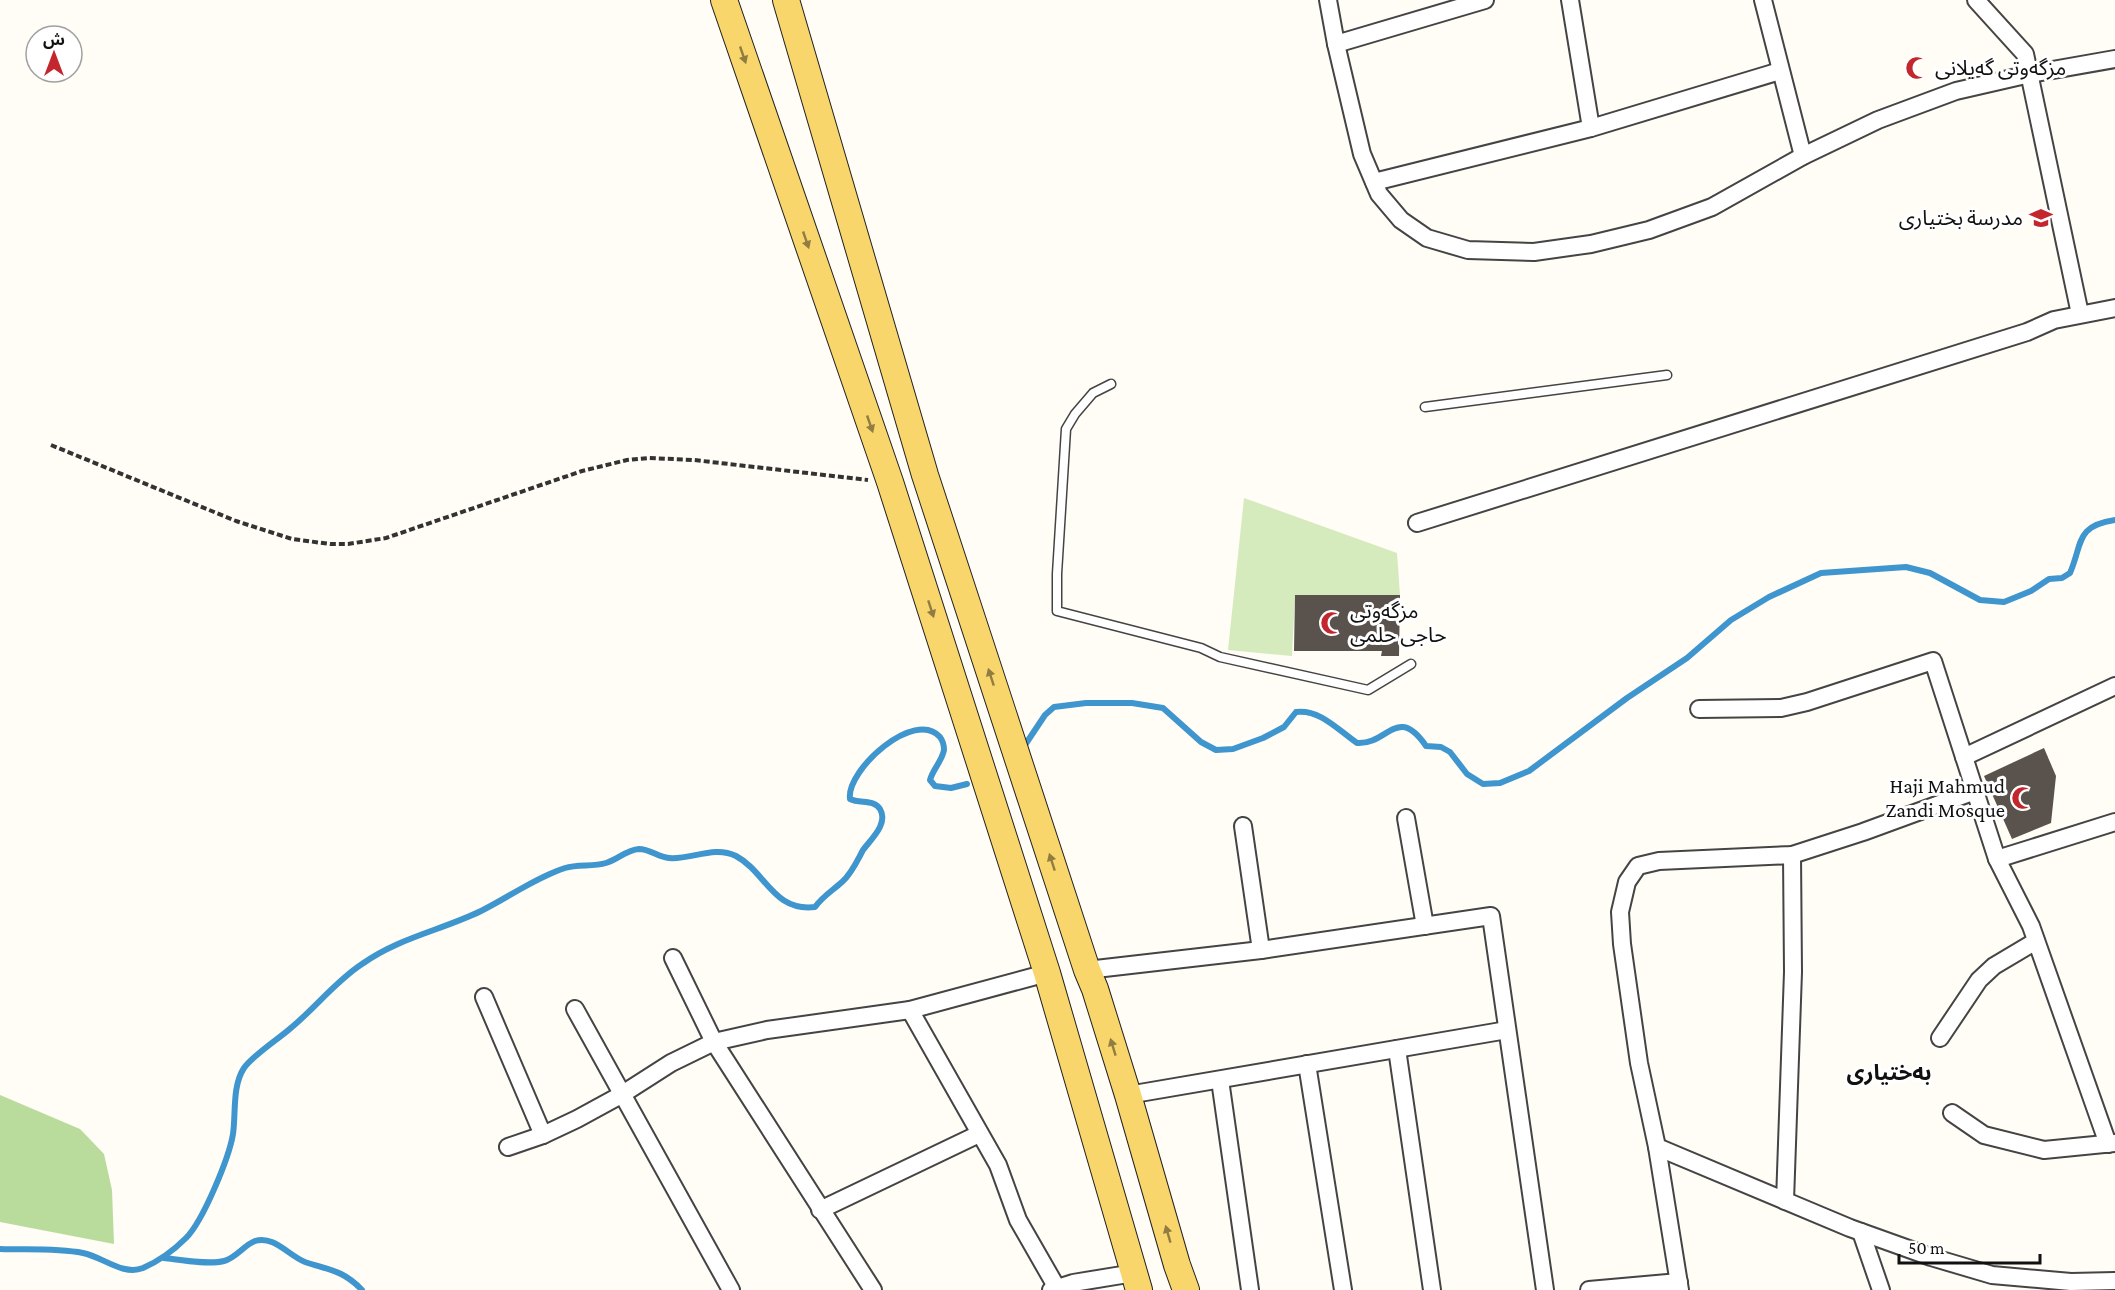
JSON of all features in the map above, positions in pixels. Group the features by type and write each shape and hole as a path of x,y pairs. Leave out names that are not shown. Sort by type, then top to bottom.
{"main road":[{"path":"724,0 890,482 1047,973 1136,1282"},
{"path":"786,0 925,475 1095,989 1186,1290"},
{"path":"890,482 925,475"}],"street":[{"path":"1328,0 1362,154 1379,194 1401,220 1427,238 1468,250 1534,252 1591,244 1649,230 1712,207 1803,156 1878,120 1956,91 2113,55"},
{"path":"1336,44 1485,0"},
{"path":"1570,0 1591,128"},
{"path":"1763,0 1803,156"},
{"path":"1976,0 2025,54 2080,314"},
{"path":"1374,182 1591,128 1780,70"},
{"path":"1417,523 2027,332 2054,320 2115,308"},
{"path":"1699,709 1781,708 1807,702 1933,661 1997,859 2031,926 2112,1144 2044,1150 1984,1135 1952,1113"},
{"path":"1965,757 2115,686"},
{"path":"1589,1290 1680,1286 1657,1147 1639,1063 1622,944 1620,912 1628,882 1638,866 1659,861 1792,855 1863,832 1975,790"},
{"path":"1406,818 1425,926"},
{"path":"1997,859 2115,822"},
{"path":"1243,826 1261,950"},
{"path":"1785,1201 1793,972 1792,855"},
{"path":"1087,970 1261,950 1491,916 1545,1290"},
{"path":"1940,1038 1979,980 1994,966 2037,941"},
{"path":"673,958 714,1042 873,1290"},
{"path":"508,1147 543,1135 621,1095 671,1063 714,1042 767,1030 910,1010 1047,973"},
{"path":"484,997 543,1135"},
{"path":"575,1009 731,1290"},
{"path":"910,1010 998,1165 1018,1220 1054,1289 1073,1284 1136,1282"},
{"path":"1128,1095 1507,1030"},
{"path":"1397,1049 1432,1290"},
{"path":"1307,1064 1343,1290"},
{"path":"1220,1080 1250,1290"},
{"path":"820,1210 979,1134"},
{"path":"1657,1147 1861,1232 1931,1257 1992,1275 2071,1282 2115,1281"},
{"path":"1861,1232 1881,1290"}],"lane":[{"path":"1425,407 1667,375"},
{"path":"1110,384 1093,393 1075,414 1066,429 1057,574 1057,611 1201,648 1220,657 1368,690 1411,664"}],"path":[{"path":"51,445 236,521 292,539 330,544 358,543 386,538 582,471 627,460 649,458 694,460 890,482"}],"green space":[{"path":"1244,498 1397,553 1400,595 1295,595 1292,656 1228,650"},
{"path":"0,1095 80,1129 104,1154 112,1190 114,1244 0,1222"}],"building":[{"name":"مزگەوتی حاجی حلمی","path":"1295,595 1400,595 1399,656 1381,656 1382,651 1294,651"},
{"path":"2044,748 2056,776 2051,823 2012,839 1984,776"}],"waterway":[{"path":"1025,745 1045,715 1054,707 1086,703 1132,703 1163,708 1201,742 1216,750 1233,749 1263,738 1284,727 1296,712 1305,712 1321,717 1357,743 1368,742 1400,727 1407,728 1416,734 1426,746 1441,747 1450,752 1467,774 1483,784 1500,783 1529,771 1627,698 1687,658 1731,620 1769,597 1821,573 1906,567 1930,573 1980,600 2004,602 2031,591 2049,579 2062,578 2070,573 2079,545 2087,531 2102,523 2115,520"},
{"path":"0,1249 73,1251 128,1270 143,1268 171,1251 193,1230 221,1173 231,1145 236,1092 244,1068 301,1019 343,978 390,947 466,918 554,872 570,867 606,863 639,849 669,858 711,852 728,853 746,863 779,897 801,907 815,907 849,875 880,826 882,815 877,806 850,799 852,787 859,773 884,746 899,736 915,730 929,730 940,737 944,750 930,780 935,786 951,788 967,784"},
{"path":"164,1258 218,1262 228,1259 255,1241 269,1241 305,1262 342,1274 362,1290"}],"place":[{"name":"مزگەوتی گەیلانی","path":"1917,68"},
{"name":"مدرسة بختيارى","path":"2041,218"},
{"name":"مزگەوتی حاجی حلمی","path":"1332,623"},
{"name":"Haji Mahmud Zandi Mosque","path":"2023,798"}],"district":[{"name":"بەختیاری","path":"1889,1072"}]}
